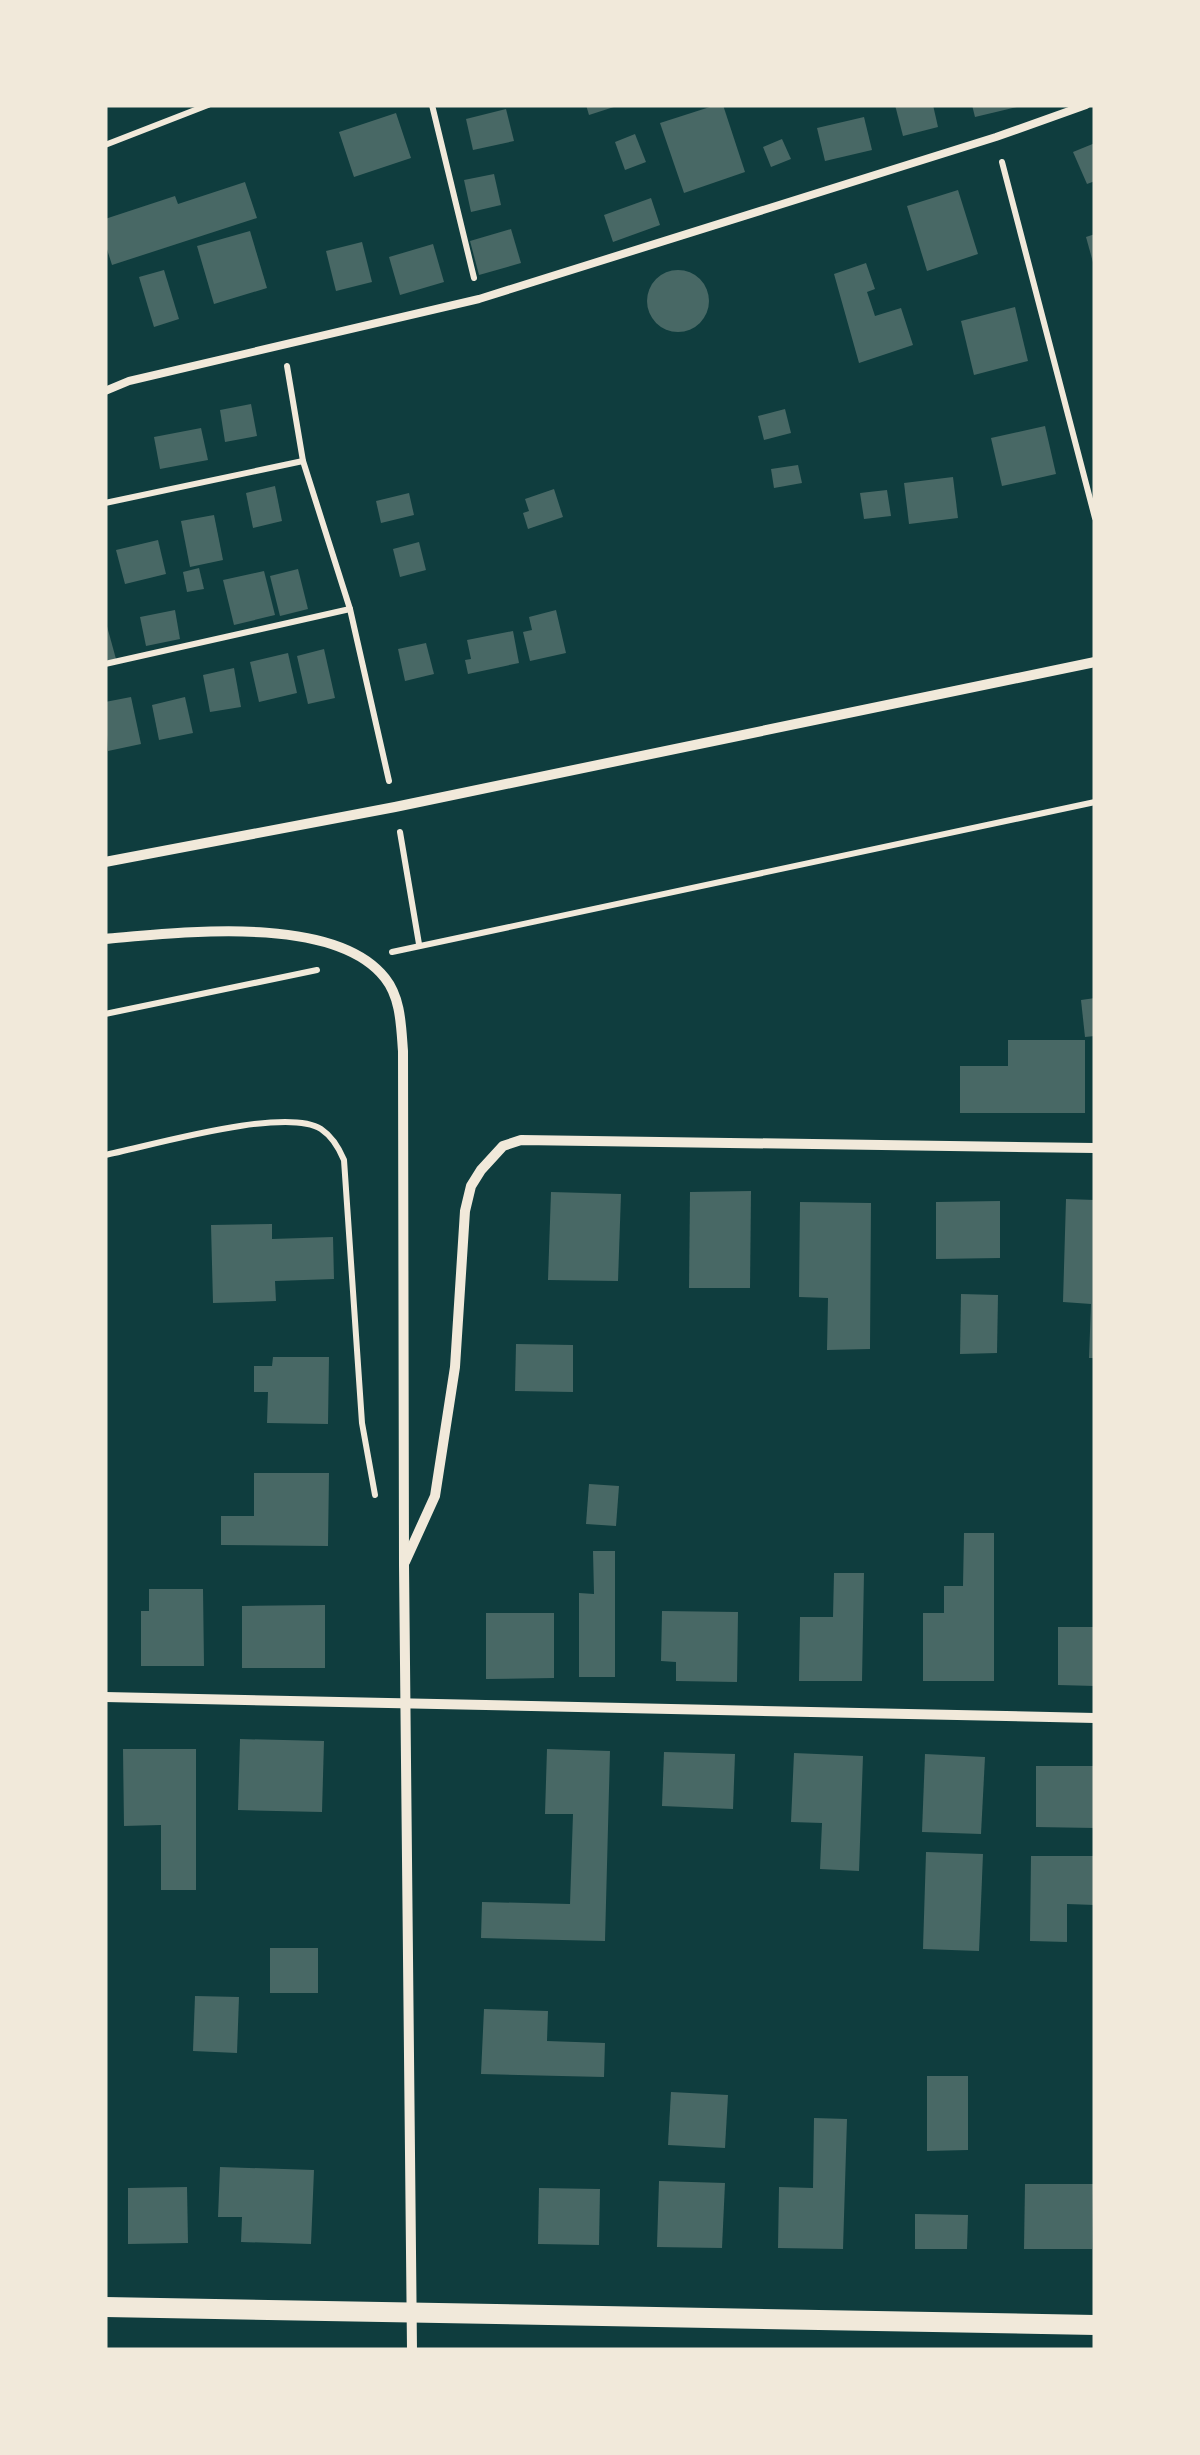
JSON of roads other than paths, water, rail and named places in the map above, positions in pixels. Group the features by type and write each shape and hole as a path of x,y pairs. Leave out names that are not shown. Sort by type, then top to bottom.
{"main road":[{"path":"105,2307 1095,2324"}],"street":[{"path":"105,862 396,807 1095,662"},
{"path":"105,939 186,932 292,934 336,944 386,978 400,1011 412,2350"},
{"path":"404,1565 434,1496 456,1367 471,1186 503,1146 521,1140 1095,1148"},
{"path":"105,1697 1095,1718"}],"lane":[{"path":"105,391 129,381 478,299 1086,105"}]}
